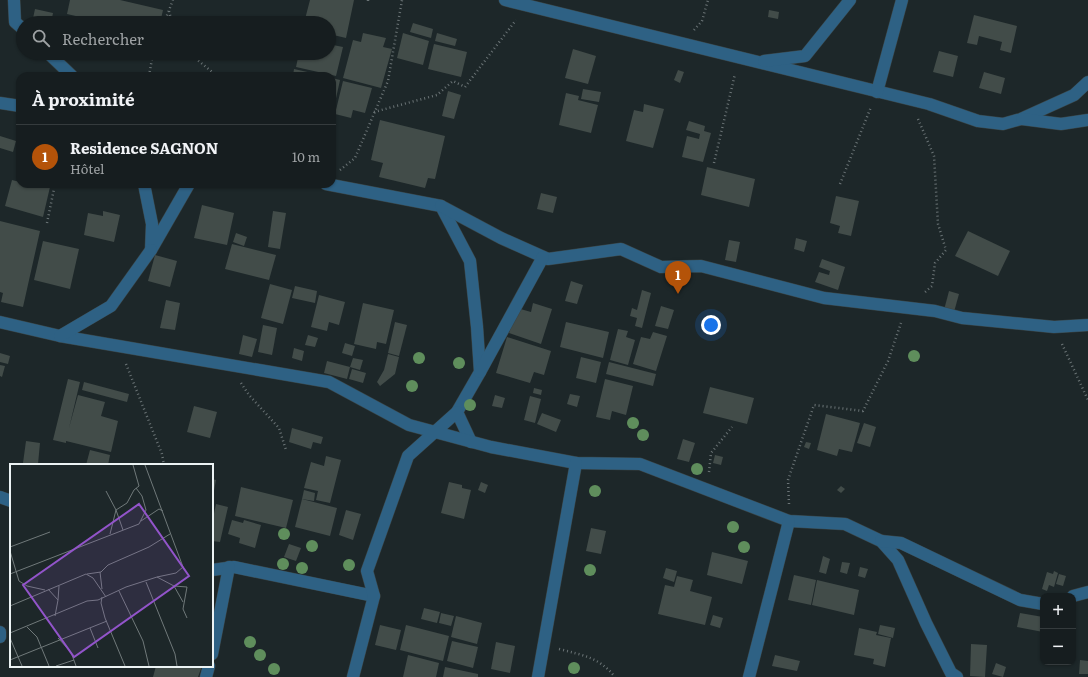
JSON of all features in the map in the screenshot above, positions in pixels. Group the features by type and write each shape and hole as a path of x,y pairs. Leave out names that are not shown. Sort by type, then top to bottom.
{"street":[{"path":"14,0 16,23"},
{"path":"505,0 929,104 978,121 1004,124 1021,118 1074,95 1088,82"},
{"path":"755,62 804,56 850,0"},
{"path":"878,92 902,0"},
{"path":"55,60 68,72"},
{"path":"0,103 16,105"},
{"path":"1021,118 1061,124 1088,120"},
{"path":"336,186 441,206 501,238 548,259 621,249 661,267 701,266 824,298 934,311 962,318 1054,327 1088,325"},
{"path":"145,188 152,224 152,250"},
{"path":"60,336 111,306 152,250 187,188"},
{"path":"441,206 470,261 480,372"},
{"path":"353,677 374,596 367,571 408,456 437,432 457,412 543,257"},
{"path":"0,322 60,336 329,382 409,425 471,442 576,463 640,464 694,486 789,521 845,524 881,541 902,543 1020,600 1040,603"},
{"path":"457,412 471,442"},
{"path":"538,677 576,463"},
{"path":"0,497 10,501"},
{"path":"749,677 789,521"},
{"path":"881,541 898,560 926,623 952,676"},
{"path":"213,649 229,567"},
{"path":"213,570 234,567 374,596"},
{"path":"1076,595 1088,592"},
{"path":"0,632 0,637"},
{"path":"206,677 209,667"}],"path":[{"path":"167,16 173,0"},
{"path":"338,173 355,158 388,81 402,0"},
{"path":"682,44 702,21 708,0"},
{"path":"374,112 437,94 453,81 465,87 528,6"},
{"path":"169,11 170,16"},
{"path":"714,163 739,58"},
{"path":"150,72 152,60"},
{"path":"198,60 212,72"},
{"path":"840,184 878,92"},
{"path":"47,223 54,188"},
{"path":"1054,327 1088,400"},
{"path":"119,346 162,454 164,464"},
{"path":"229,365 249,395 279,428 286,450"},
{"path":"694,486 709,473 711,452 732,427"},
{"path":"543,644 594,659 606,666 615,677"}],"building":[{"path":"70,0 120,0 163,10 162,16 76,16 67,14"},
{"path":"310,0 354,0 346,38 336,36 336,16 306,16"},
{"path":"35,9 53,13 52,16 34,16"},
{"path":"769,10 779,12 778,19 768,17"},
{"path":"974,15 1017,26 1011,53 1000,50 1002,42 979,36 977,45 967,43"},
{"path":"413,23 433,29 431,38 410,32"},
{"path":"363,33 386,38 383,47 392,49 381,88 343,78 353,40 361,42"},
{"path":"403,33 429,41 423,65 397,58"},
{"path":"437,33 457,39 455,46 435,41"},
{"path":"434,44 467,52 461,77 428,69"},
{"path":"336,46 343,47 336,76 336,72 318,72 296,67 298,60 336,60"},
{"path":"573,49 596,56 588,84 565,78"},
{"path":"939,51 958,56 953,77 933,72"},
{"path":"294,69 308,72 294,72"},
{"path":"678,70 684,72 680,83 674,80"},
{"path":"984,72 1005,78 1001,94 979,88"},
{"path":"336,79 340,80 336,98"},
{"path":"343,81 372,88 365,113 353,110 351,118 336,114"},
{"path":"583,89 601,92 599,102 581,99"},
{"path":"448,91 461,95 454,119 442,116"},
{"path":"566,93 579,96 578,100 598,105 591,133 559,125"},
{"path":"644,104 664,109 653,148 626,141 634,110 643,112"},
{"path":"380,120 445,136 435,179 428,178 425,188 379,177 383,163 371,160"},
{"path":"689,121 705,126 704,131 711,133 703,162 682,157 687,136 699,139 700,134 686,130"},
{"path":"0,136 16,141 13,152 0,148"},
{"path":"707,167 755,179 749,207 701,195"},
{"path":"12,180 16,181 16,188 50,188 43,217 5,206"},
{"path":"541,193 557,197 553,213 537,209"},
{"path":"836,196 859,201 851,236 838,233 840,226 830,223"},
{"path":"202,205 234,213 227,245 194,238"},
{"path":"103,211 120,215 114,242 84,235 88,213 103,216"},
{"path":"273,211 286,213 280,249 268,247"},
{"path":"0,221 40,231 23,307 1,302 3,293 0,292"},
{"path":"968,231 1010,251 998,276 955,256"},
{"path":"236,233 247,237 244,246 233,242"},
{"path":"796,238 807,241 804,252 794,249"},
{"path":"729,240 740,242 736,262 725,260"},
{"path":"43,241 79,249 70,289 34,280"},
{"path":"232,244 276,255 269,280 225,269"},
{"path":"155,255 177,261 170,287 148,281"},
{"path":"822,259 845,267 838,290 815,282 819,272 829,275 830,271 819,267"},
{"path":"571,281 583,285 577,304 565,301"},
{"path":"270,284 292,290 283,324 261,318"},
{"path":"295,286 317,291 315,303 292,298"},
{"path":"642,290 651,293 642,328 635,326 637,318 630,316 632,308 637,310"},
{"path":"949,291 959,294 954,312 944,310"},
{"path":"319,295 345,302 339,325 329,322 327,331 311,327"},
{"path":"166,300 180,303 175,330 160,328"},
{"path":"363,303 394,310 386,344 377,342 376,349 354,344"},
{"path":"533,303 552,309 541,344 509,333 517,308 531,312"},
{"path":"661,306 674,310 668,329 655,326"},
{"path":"395,322 407,325 399,356 388,353"},
{"path":"566,322 609,332 603,358 560,347"},
{"path":"263,325 277,328 272,355 258,352"},
{"path":"618,329 628,331 626,337 635,340 628,365 610,360"},
{"path":"653,332 667,336 656,371 633,364 641,337 650,339"},
{"path":"243,335 257,339 252,357 239,354"},
{"path":"308,335 318,338 315,347 305,345"},
{"path":"507,337 551,351 544,375 534,372 530,383 496,373"},
{"path":"345,343 355,346 352,356 342,353"},
{"path":"294,348 304,351 302,361 292,358"},
{"path":"0,353 10,356 8,364 0,362"},
{"path":"388,354 399,357 395,374 380,386 377,382 384,370"},
{"path":"581,357 601,362 596,383 576,378"},
{"path":"353,358 363,360 360,370 350,367"},
{"path":"327,361 350,367 347,379 324,373"},
{"path":"609,362 656,374 653,386 606,374"},
{"path":"0,365 5,366 2,377 0,376"},
{"path":"352,369 366,373 363,383 349,379"},
{"path":"68,379 80,382 69,428 78,395 105,402 101,416 118,421 111,452 66,441 66,443 53,440"},
{"path":"605,379 633,386 626,415 612,411 610,420 596,417"},
{"path":"84,382 129,394 127,402 82,390"},
{"path":"710,387 754,398 747,424 703,413"},
{"path":"534,388 542,390 541,395 533,393"},
{"path":"570,394 580,396 577,407 567,404"},
{"path":"495,395 505,398 502,408 492,406"},
{"path":"530,396 541,399 535,423 524,420"},
{"path":"194,406 217,412 210,438 187,432"},
{"path":"542,413 561,420 556,432 537,424"},
{"path":"826,414 860,423 852,452 839,449 837,456 817,450"},
{"path":"864,423 876,427 870,447 857,443"},
{"path":"292,428 323,437 321,444 313,442 311,449 289,442"},
{"path":"683,439 695,443 689,462 677,459"},
{"path":"26,441 40,443 38,464 23,463"},
{"path":"806,442 811,443 809,449 804,447"},
{"path":"90,450 110,455 108,464 86,464"},
{"path":"715,455 723,457 721,465 713,463"},
{"path":"326,456 341,460 330,503 316,500 318,491 304,488 311,462 324,466"},
{"path":"213,479 216,480 213,496"},
{"path":"449,482 462,485 462,488 471,490 464,519 441,513"},
{"path":"481,482 488,485 485,493 478,490"},
{"path":"841,486 845,489 841,493 837,490"},
{"path":"241,487 293,500 286,528 235,516"},
{"path":"304,490 315,493 314,501 302,499"},
{"path":"302,499 337,508 330,536 295,527"},
{"path":"216,504 228,507 220,542 213,541 213,518"},
{"path":"346,510 361,514 353,540 339,535"},
{"path":"232,520 243,523 244,520 261,525 255,548 239,543 240,538 228,534"},
{"path":"591,528 606,531 601,554 586,551"},
{"path":"289,544 301,548 296,561 284,557"},
{"path":"712,552 748,561 742,584 707,575"},
{"path":"823,556 830,559 826,574 819,572"},
{"path":"842,562 850,563 847,574 840,572"},
{"path":"860,567 868,569 865,578 858,576"},
{"path":"666,568 677,571 674,582 663,578"},
{"path":"1054,571 1058,573 1054,587 1049,585 1047,591 1042,589 1047,572 1053,574"},
{"path":"1059,574 1066,576 1063,586 1056,584"},
{"path":"794,575 816,580 811,605 788,600"},
{"path":"677,576 693,580 690,591 712,597 705,625 658,614 665,585 674,587"},
{"path":"817,580 859,590 854,615 812,605"},
{"path":"424,608 440,612 437,623 421,619"},
{"path":"441,613 454,616 451,626 439,623"},
{"path":"1020,613 1040,616 1040,631 1017,627"},
{"path":"713,615 723,618 720,628 710,625"},
{"path":"456,616 482,623 477,644 451,637"},
{"path":"380,625 401,630 396,650 375,645"},
{"path":"406,625 449,636 443,661 400,650"},
{"path":"880,625 895,628 893,638 878,634"},
{"path":"859,628 877,632 876,635 891,638 885,667 873,664 874,659 854,655"},
{"path":"452,641 478,647 473,668 447,661"},
{"path":"496,642 515,646 510,673 491,669"},
{"path":"971,644 987,645 985,677 970,676"},
{"path":"408,655 439,663 436,677 403,677"},
{"path":"775,655 800,661 797,671 772,666"},
{"path":"1080,660 1088,661 1088,674 1079,674"},
{"path":"996,663 1006,667 1003,677 992,674"},
{"path":"156,667 202,667 198,677 153,677"},
{"path":"445,667 478,674 478,677 443,677"}],"place":[{"name":"Residence SAGNON","path":"678,294"}]}
